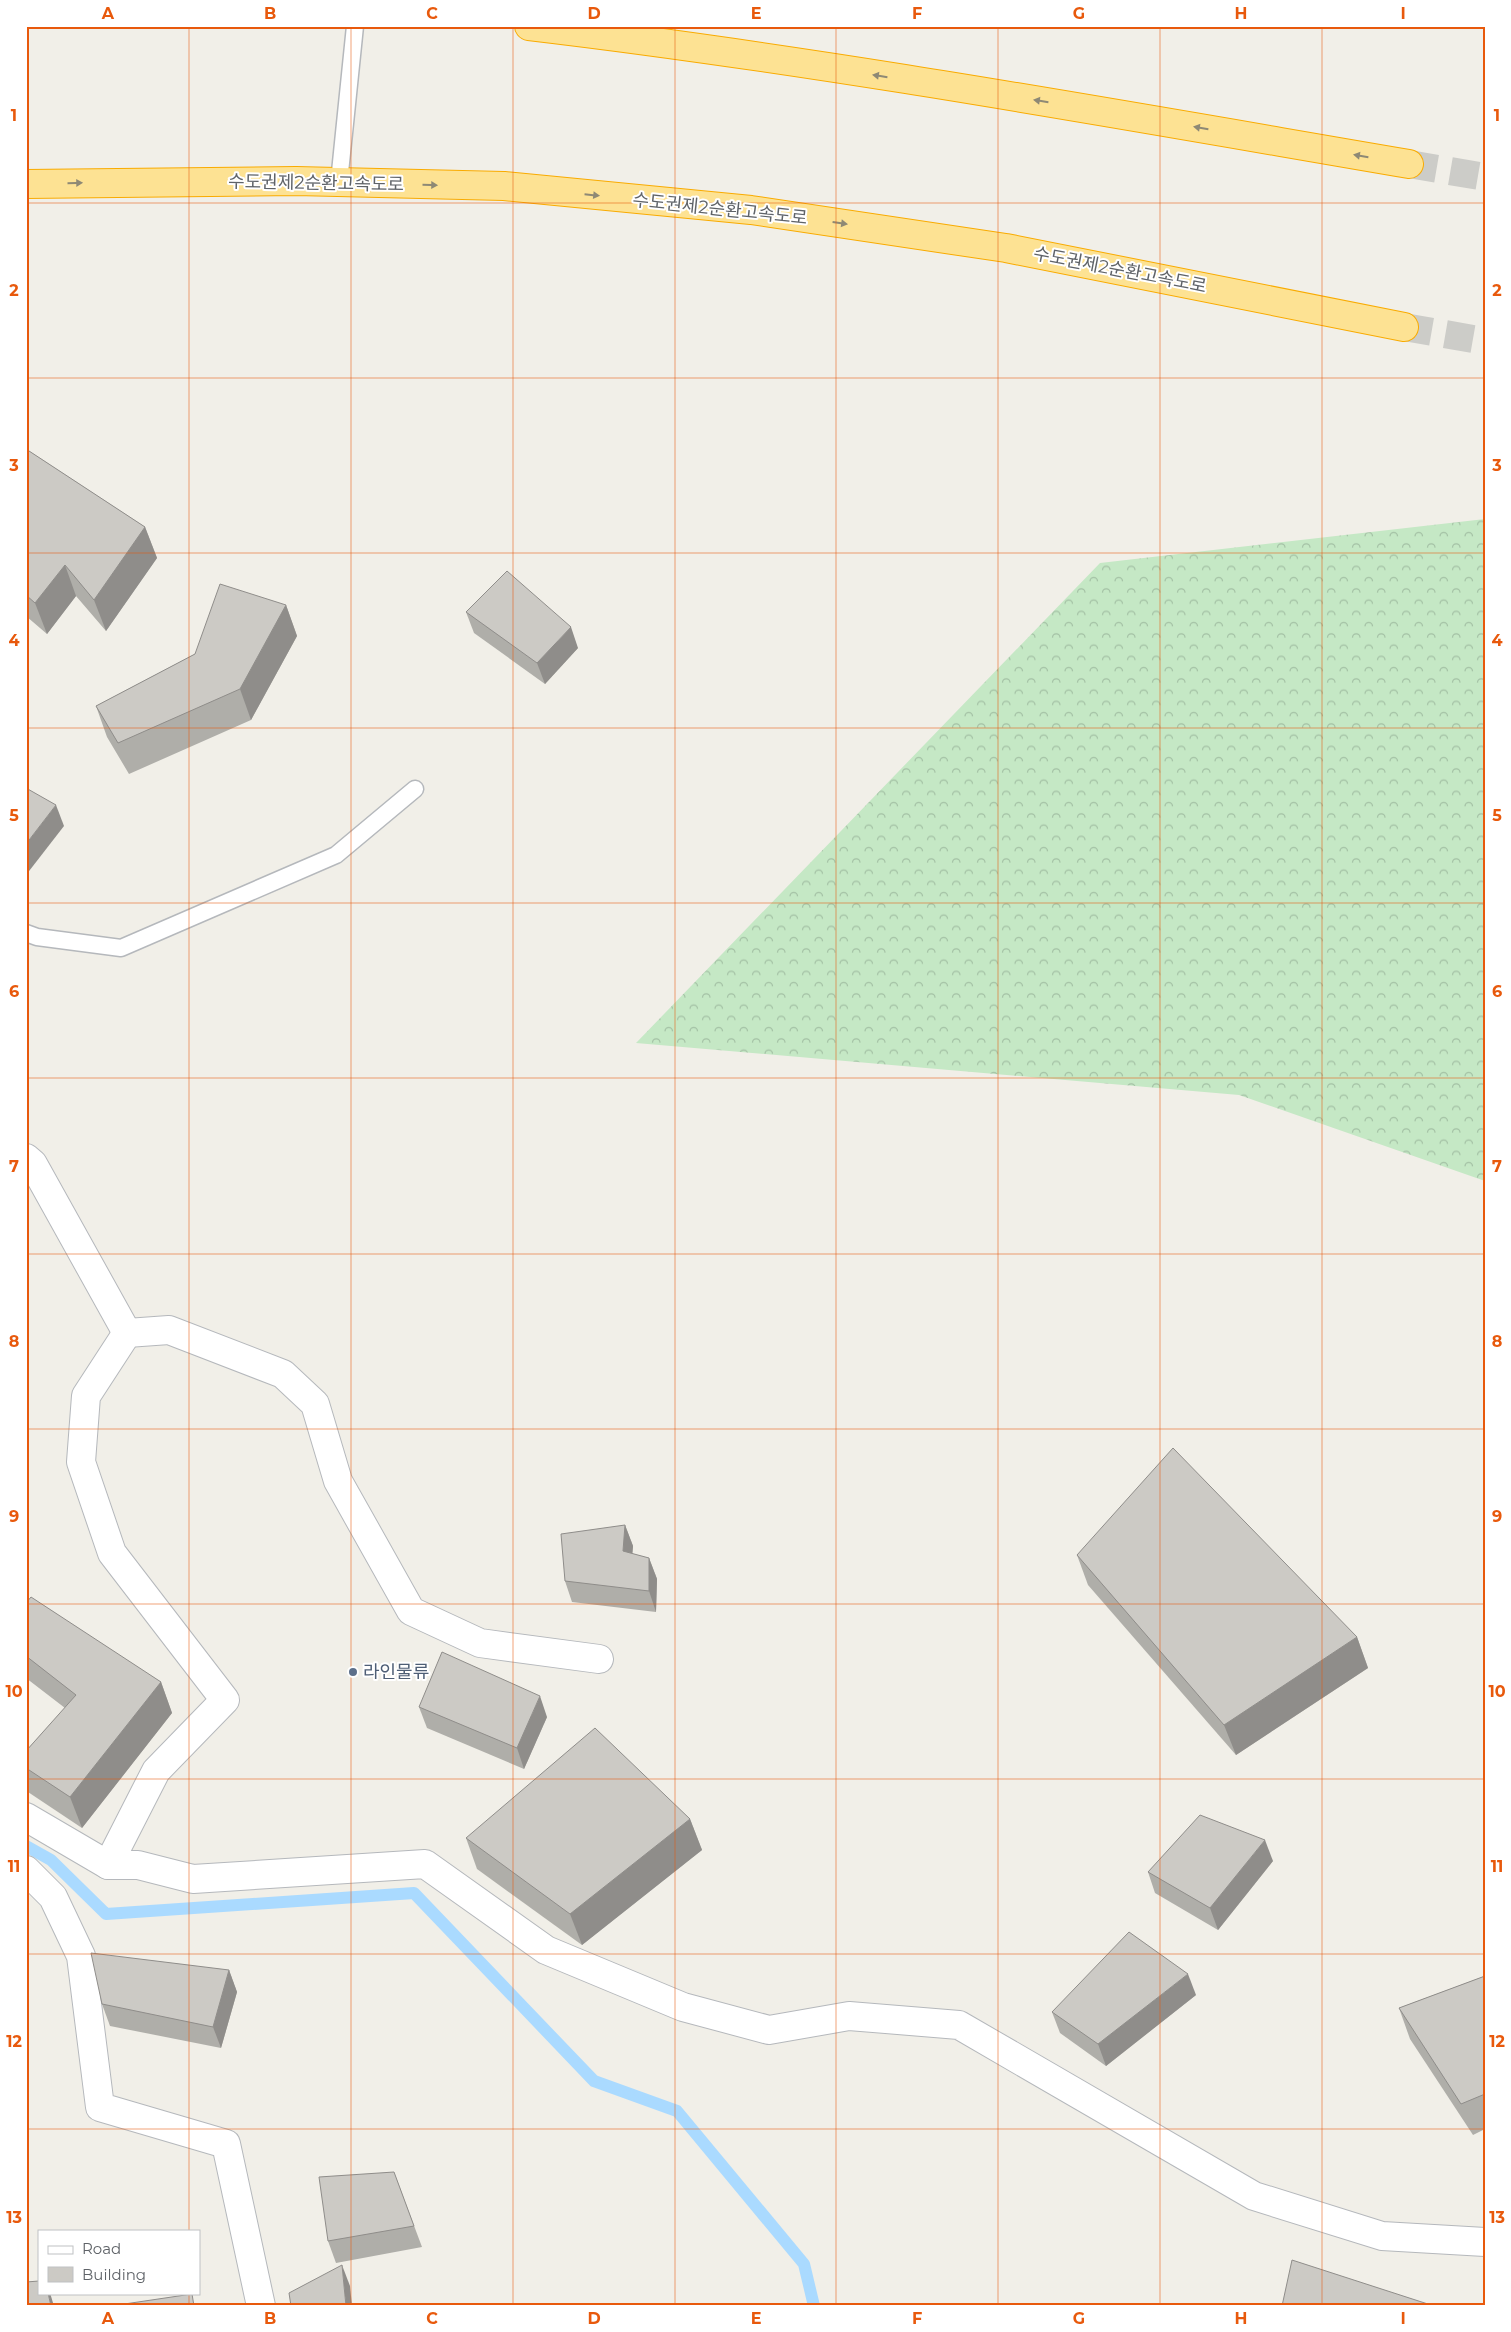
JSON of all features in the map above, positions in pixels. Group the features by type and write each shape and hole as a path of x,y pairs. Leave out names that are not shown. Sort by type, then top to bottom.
{"highway":[{"path":"529,26 703,47 1051,103 1409,164"},
{"name":"수도권제2순환고속도로","path":"26,184 339,182 504,186 750,210 1006,248 1404,327"}],"street":[{"path":"26,1158 33,1164 127,1333"},
{"path":"127,1333 169,1330 283,1374 315,1404 338,1481 411,1612 480,1643 599,1659"},
{"path":"108,1865 156,1771 225,1700 112,1553 82,1462 86,1396 127,1333"},
{"path":"26,1817 108,1865 138,1866 193,1879 425,1864 546,1950 683,2007 769,2030 850,2016 959,2025 1254,2196 1382,2236 1485,2242"},
{"path":"26,1870 53,1897 81,1956 100,2107 226,2144 261,2306"}],"lane":[{"path":"339,182 355,26"},
{"path":"26,933 121,948 336,855 415,789"}],"green space":[{"path":"1485,519 1485,1181 1239,1095 636,1043 1100,563"}],"building":[{"path":"26,449 145,527 94,600 65,565 35,603 26,595"},
{"path":"507,571 571,627 537,663 466,612"},
{"path":"220,584 286,605 240,689 118,743 96,706 195,654"},
{"path":"26,788 56,805 26,844"},
{"path":"1173,1448 1357,1637 1224,1725 1077,1555"},
{"path":"625,1525 623,1551 649,1558 649,1591 565,1581 561,1534"},
{"path":"31,1597 161,1682 70,1797 26,1768 26,1751 76,1695 26,1656 26,1603"},
{"path":"442,1652 540,1696 517,1748 419,1707"},
{"path":"595,1728 690,1819 570,1914 466,1838"},
{"path":"1200,1815 1265,1840 1210,1908 1148,1872"},
{"path":"1129,1932 1188,1974 1098,2044 1052,2012"},
{"path":"91,1953 229,1970 213,2027 102,2004"},
{"path":"1485,1976 1485,2094 1461,2104 1399,2008"},
{"path":"394,2172 414,2226 328,2241 319,2177"},
{"path":"1292,2260 1434,2306 1282,2306"},
{"path":"342,2265 346,2306 291,2306 289,2293"},
{"path":"38,2281 38,2294 48,2294 51,2306 26,2306 26,2282"},
{"path":"192,2294 194,2306 111,2306"}],"waterway":[{"path":"26,1846 51,1860 106,1914 414,1893 594,2081 677,2111 804,2264 814,2306"}],"tunnel":[{"path":"1409,164 1485,177"},
{"path":"1404,327 1485,341"}],"place":[{"name":"라인물류","path":"353,1672"}]}
